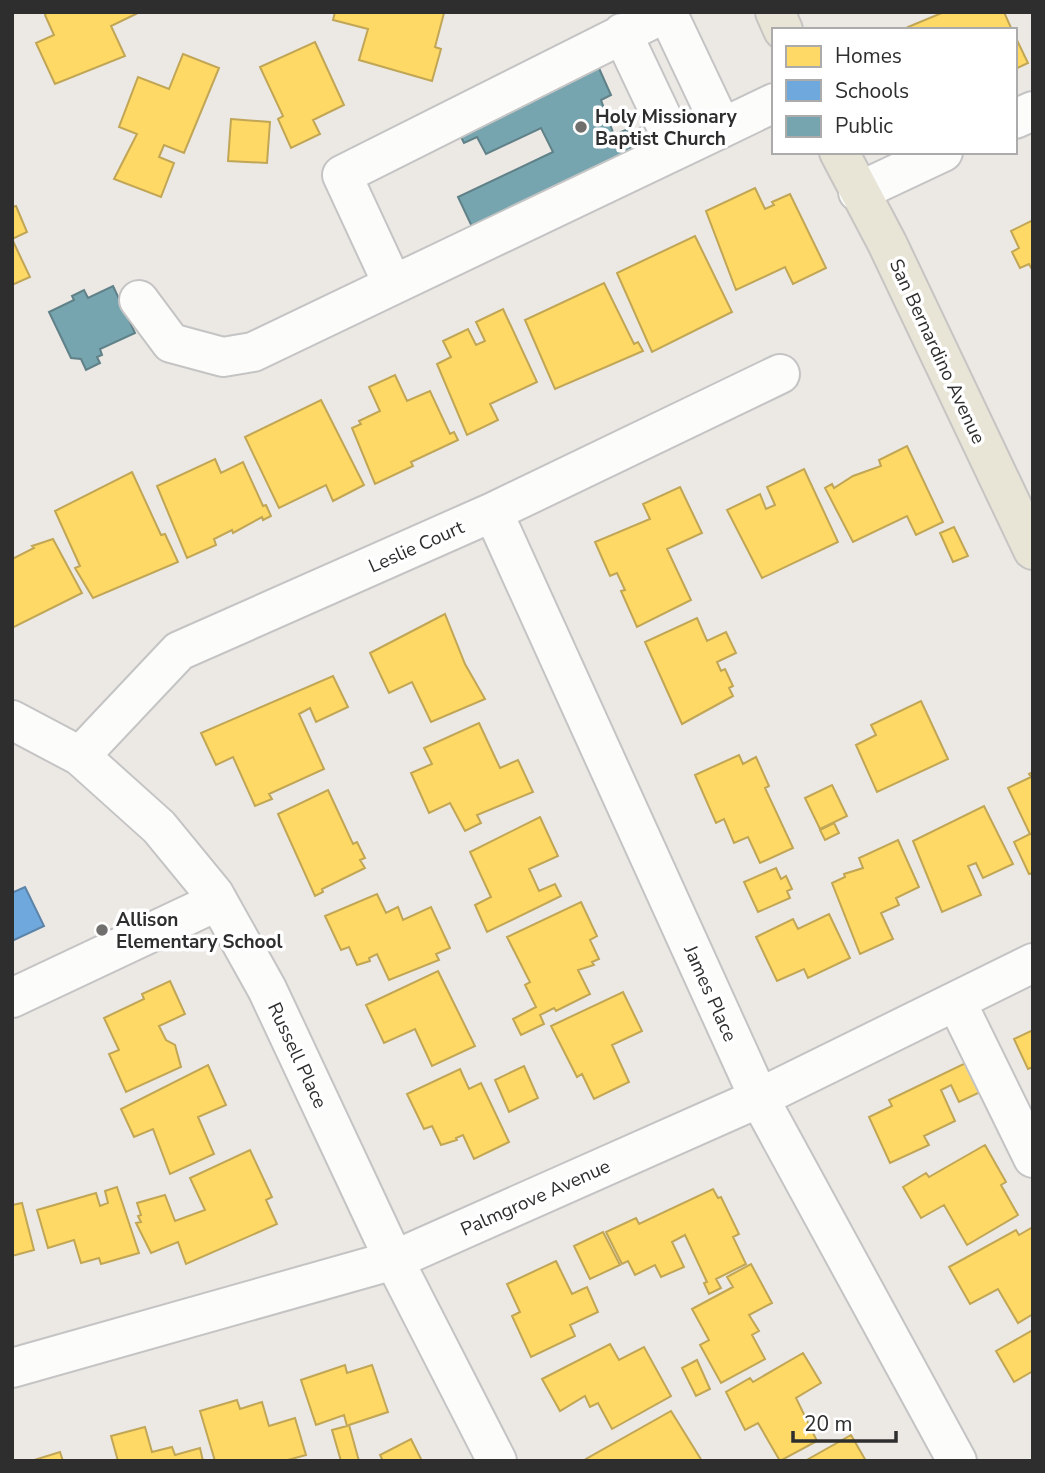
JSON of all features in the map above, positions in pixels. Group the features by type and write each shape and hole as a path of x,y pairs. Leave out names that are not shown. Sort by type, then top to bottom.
{"main road":[{"path":"775,12 782,28"},
{"name":"San Bernardino Avenue","path":"840,154 887,243 1033,550"}],"street":[{"path":"393,285 342,175 622,33 667,12 722,128"},
{"path":"622,33 677,149"},
{"path":"139,300 171,343 223,356 253,352 772,104"},
{"path":"1017,118 1033,111"},
{"path":"858,192 939,154"},
{"name":"Leslie Court","path":"80,756 179,651 493,512 780,374"},
{"name":"James Place","path":"493,512 759,1098 957,1461"},
{"name":"Russell Place","path":"12,720 80,756 159,827 218,901 267,989 394,1260 497,1461"},
{"path":"12,998 218,901"},
{"name":"Palmgrove Avenue","path":"12,1368 394,1260 759,1098 1033,963"},
{"path":"956,1001 1033,1158"}],"building: Homes":[{"path":"47,12 140,12 111,26 125,56 55,84 36,43 54,35 45,15"},
{"path":"335,12 444,13 435,47 441,49 432,81 359,60 368,29 333,20"},
{"path":"944,12 1004,12 1011,28 909,28"},
{"path":"1017,40 1028,63 1017,68"},
{"path":"315,42 344,105 313,120 320,134 291,148 278,119 283,116 260,67"},
{"path":"183,54 219,68 184,153 164,145 159,157 174,163 161,197 114,179 137,134 119,127 138,77 169,89"},
{"path":"231,119 270,122 267,163 228,161"},
{"path":"755,188 765,209 774,205 772,202 790,194 826,268 793,284 785,267 736,290 706,211"},
{"path":"16,206 27,232 12,239 12,207"},
{"path":"1033,220 1033,271 1029,264 1020,268 1012,252 1019,248 1011,231"},
{"path":"695,236 732,312 652,352 617,273"},
{"path":"12,239 30,277 12,285"},
{"path":"604,283 634,344 638,342 643,351 555,389 525,320"},
{"path":"503,309 537,382 490,404 498,420 467,435 437,364 451,357 443,341 468,329 476,345 485,341 476,322"},
{"path":"395,375 407,401 430,391 450,434 454,432 458,440 411,462 413,466 375,484 352,428 361,424 359,421 380,411 369,387"},
{"path":"321,400 364,485 333,501 326,485 279,508 245,437"},
{"path":"907,446 943,522 916,535 907,516 853,542 825,488 832,484 834,488 853,476 881,466 879,460"},
{"path":"215,459 221,473 243,462 263,506 266,505 271,516 263,520 262,517 233,533 232,530 214,539 216,545 187,558 157,486"},
{"path":"804,469 838,542 762,578 727,510 760,494 766,509 775,505 767,487"},
{"path":"132,472 161,535 165,534 178,562 93,598 75,568 80,566 55,511"},
{"path":"680,487 702,533 667,549 691,600 637,627 621,591 625,590 617,573 610,576 595,542 650,519 643,504"},
{"path":"954,527 968,556 953,562 940,533"},
{"path":"53,539 82,593 12,628 12,559 34,548 32,546"},
{"path":"445,614 465,664 485,699 431,722 412,682 389,693 370,653"},
{"path":"697,618 707,641 726,632 736,653 717,662 721,671 725,669 733,686 729,688 733,696 682,724 645,642"},
{"path":"333,676 348,707 316,722 310,708 299,714 324,769 269,794 272,799 255,806 233,757 216,765 201,733"},
{"path":"921,701 948,759 877,792 856,745 876,735 871,725"},
{"path":"479,723 500,768 518,760 533,792 477,815 481,823 465,831 450,803 429,813 411,773 432,764 424,748"},
{"path":"739,755 743,764 756,757 769,786 765,788 793,848 760,863 748,837 734,843 724,819 716,823 695,775"},
{"path":"1033,772 1033,873 1029,874 1014,842 1030,834 1008,788 1031,777 1029,774"},
{"path":"832,785 847,816 820,829 805,798"},
{"path":"328,790 353,844 357,842 365,858 360,860 365,868 322,889 323,892 315,896 278,814"},
{"path":"984,806 1013,864 983,878 976,863 968,866 981,895 942,912 913,841"},
{"path":"540,817 558,856 529,869 539,891 555,884 561,896 487,932 475,905 491,897 470,852"},
{"path":"834,823 839,833 825,840 820,830"},
{"path":"898,840 919,887 896,898 899,905 881,913 893,939 860,954 832,883 845,877 844,874 863,868 859,858"},
{"path":"776,868 781,879 786,876 792,889 787,891 790,898 758,912 744,882"},
{"path":"377,894 386,913 398,907 403,920 431,907 450,948 436,954 439,960 389,980 377,954 369,958 370,961 357,965 349,947 341,950 325,916"},
{"path":"581,902 597,936 590,940 599,959 592,962 594,965 578,970 590,994 556,1011 554,1008 540,1015 544,1024 521,1035 513,1019 536,1007 525,985 530,982 507,937"},
{"path":"829,914 850,958 808,978 804,969 777,981 756,937 793,919 798,929"},
{"path":"438,971 475,1046 432,1066 415,1029 384,1043 366,1005"},
{"path":"170,981 185,1014 159,1026 166,1040 175,1045 181,1067 126,1092 109,1054 119,1050 104,1018 144,999 142,994"},
{"path":"623,992 642,1031 612,1045 629,1082 594,1099 582,1074 577,1077 551,1026"},
{"path":"1033,1030 1033,1067 1028,1069 1014,1039"},
{"path":"976,1058 991,1087 959,1102 951,1085 941,1090 955,1121 924,1136 929,1145 890,1163 869,1117 892,1106 889,1100"},
{"path":"208,1065 226,1105 198,1117 214,1154 170,1174 153,1129 134,1137 121,1109"},
{"path":"524,1066 538,1098 509,1112 495,1080"},
{"path":"460,1069 469,1089 481,1083 509,1142 474,1159 463,1135 441,1145 432,1126 424,1129 407,1094"},
{"path":"985,1145 1006,1182 1001,1185 1018,1215 967,1245 944,1205 921,1218 903,1187 926,1173 929,1177"},
{"path":"250,1150 272,1197 266,1200 277,1224 186,1264 178,1242 151,1253 136,1223 141,1222 137,1203 165,1195 175,1221 205,1210 190,1178"},
{"path":"117,1187 139,1253 101,1264 99,1258 81,1263 74,1240 48,1248 37,1210 96,1193 100,1206 108,1203 105,1191"},
{"path":"713,1189 718,1198 721,1197 739,1234 733,1237 746,1264 716,1279 721,1288 709,1294 704,1283 707,1282 685,1235 672,1242 684,1267 661,1277 655,1265 635,1275 628,1261 622,1264 606,1232 636,1218 639,1224"},
{"path":"22,1203 34,1250 12,1256 12,1205"},
{"path":"1033,1227 1033,1314 1018,1323 998,1289 970,1304 949,1267 1016,1230 1019,1235"},
{"path":"603,1232 620,1265 590,1279 574,1246"},
{"path":"556,1261 572,1294 587,1287 598,1312 570,1325 575,1336 531,1357 512,1316 520,1312 507,1284"},
{"path":"751,1264 772,1303 749,1315 759,1331 752,1335 765,1359 721,1383 700,1345 709,1340 692,1309 733,1287 727,1277"},
{"path":"1033,1330 1033,1371 1014,1382 996,1351"},
{"path":"610,1344 619,1360 644,1347 671,1396 612,1429 598,1403 590,1407 585,1396 560,1411 542,1379"},
{"path":"803,1353 821,1383 796,1398 817,1441 780,1461 758,1423 745,1430 726,1392 750,1378 753,1382"},
{"path":"697,1360 710,1389 696,1396 682,1368"},
{"path":"345,1365 347,1373 372,1365 388,1412 349,1425 359,1461 341,1461 332,1430 347,1426 344,1415 316,1425 301,1380"},
{"path":"237,1400 240,1409 262,1402 269,1426 295,1418 306,1455 284,1461 215,1461 200,1411"},
{"path":"671,1411 702,1461 587,1461 586,1459"},
{"path":"145,1427 152,1452 172,1447 175,1455 200,1448 203,1461 118,1461 111,1436"},
{"path":"851,1435 866,1461 805,1461"},
{"path":"411,1439 422,1461 383,1461 380,1455"},
{"path":"60,1452 63,1461 31,1461"}],"building: Schools":[{"path":"25,887 44,926 12,941 12,889 14,892"}],"building: Public":[{"path":"598,66 611,95 601,100 614,135 628,129 630,133 640,128 645,138 623,154 626,160 474,231 458,197 553,152 541,128 486,154 477,137 464,143 455,125"},
{"path":"113,286 135,333 100,349 102,355 97,357 100,363 86,370 81,359 71,358 49,312 74,300 72,296 84,290 88,298"}],"place":[{"name":"Holy Missionary Baptist Church","path":"581,127"},
{"name":"Allison Elementary School","path":"102,930"}]}
